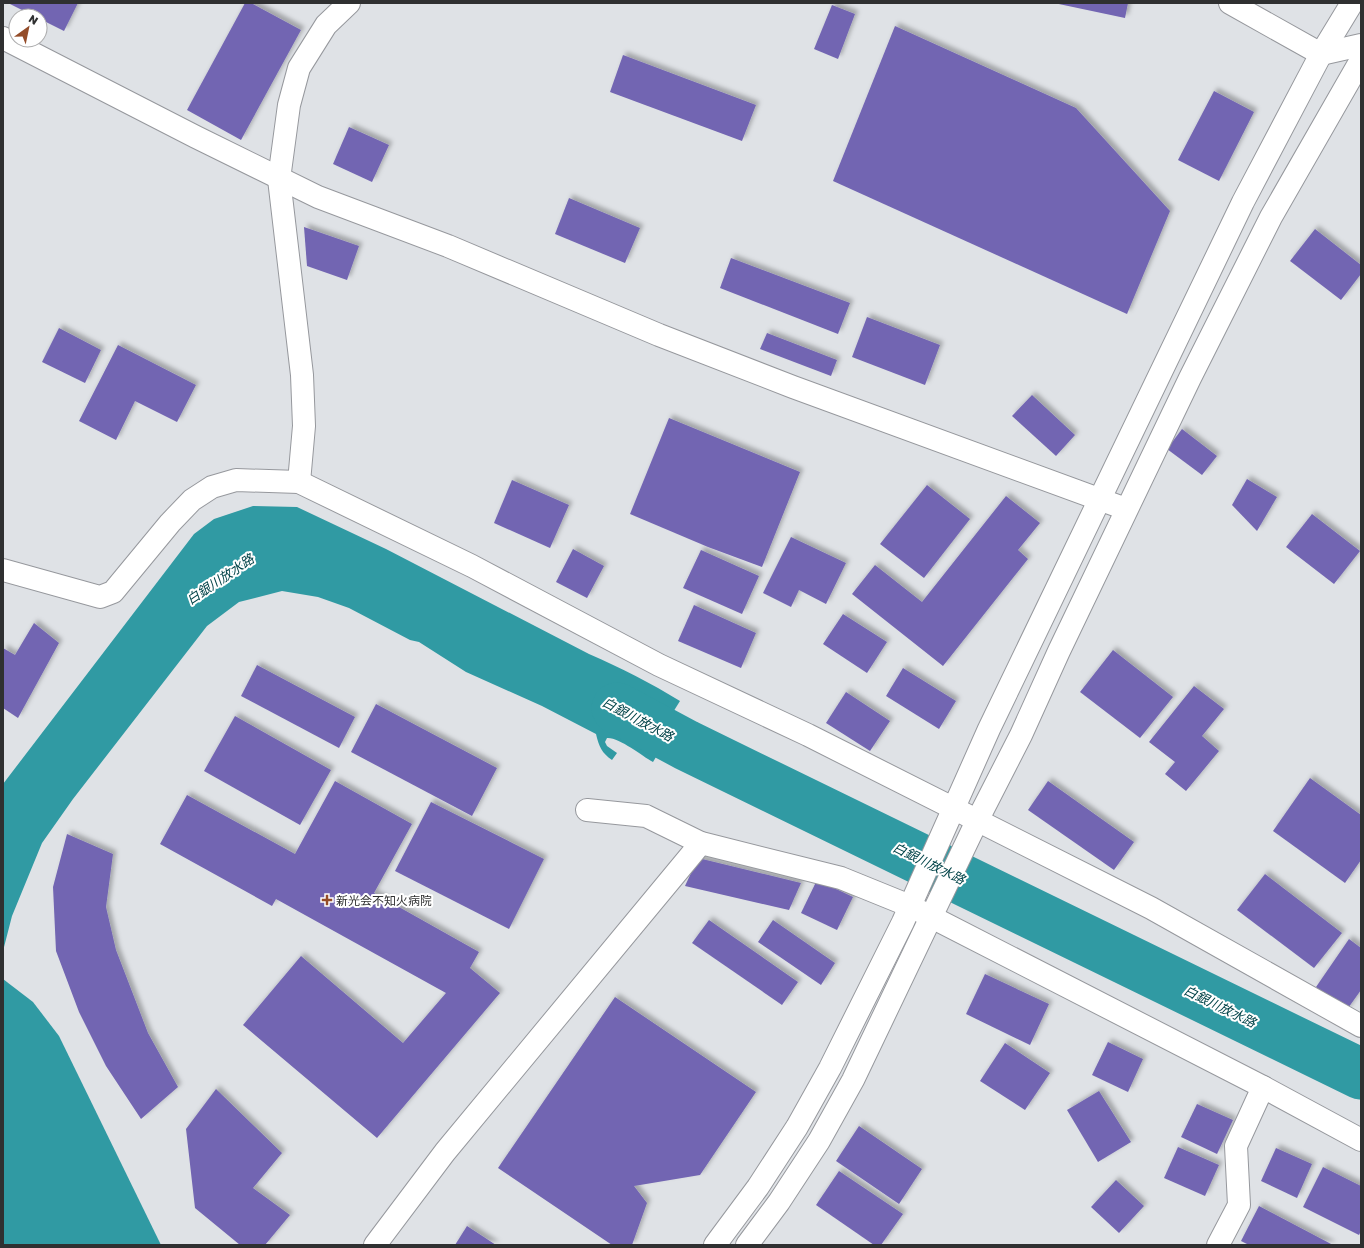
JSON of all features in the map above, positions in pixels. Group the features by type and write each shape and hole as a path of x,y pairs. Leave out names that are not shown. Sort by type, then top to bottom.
{"street":[{"path":"299,482 304,426 302,375 279,179 289,105 299,68 326,25 349,3"},
{"path":"1230,3 1321,54 1361,45"},
{"path":"715,1245 758,1188 800,1121 830,1068 910,906 989,730 1098,500 1243,202 1321,54 1352,3"},
{"path":"3,38 279,179 318,196 448,246 659,335 1098,500 1126,509"},
{"path":"747,1245 779,1202 815,1147 849,1087 977,821 1021,735 1126,509 1190,378 1271,217 1361,60"},
{"path":"3,570 100,597 113,592 170,523 192,500 212,487 236,480 299,482 472,566 659,665 808,735 1151,908 1361,1026"},
{"path":"587,810 646,816 700,842 841,878 910,906 1263,1087 1361,1140"},
{"path":"375,1245 445,1152 700,842"},
{"path":"1218,1245 1239,1204 1236,1146 1263,1087"}],"water":[{"path":"253,506 297,507 386,549 589,654 636,676 680,701 670,717 687,727 669,758 659,752 653,762 618,740 607,738 605,742 607,746 617,753 612,760 601,749 596,734 542,706 466,672 419,642 410,640 349,608 318,597 282,591 239,602 207,626 73,799 42,843 12,916 3,951 3,784 194,534 214,519"},
{"path":"3,979 33,1002 59,1036 161,1245 3,1245"}],"building":[{"path":"8,3 78,3 64,31 48,23 48,8 18,8"},
{"path":"245,3 251,3 301,30 241,140 187,110"},
{"path":"1054,3 1128,3 1125,18"},
{"path":"832,5 855,14 838,59 814,49"},
{"path":"895,26 1076,108 1170,211 1127,314 833,181"},
{"path":"623,55 756,105 742,141 610,92"},
{"path":"1214,91 1254,112 1219,181 1178,160"},
{"path":"349,127 389,145 372,182 333,164"},
{"path":"569,198 640,228 625,263 555,234"},
{"path":"304,227 359,246 347,280 307,266"},
{"path":"1315,229 1361,265 1361,274 1341,300 1290,261"},
{"path":"731,258 850,303 838,334 720,288"},
{"path":"867,317 940,345 925,385 852,357"},
{"path":"59,328 101,350 85,383 42,362"},
{"path":"767,333 837,360 831,376 760,349"},
{"path":"118,345 196,385 177,422 135,401 116,440 79,421"},
{"path":"1032,395 1075,435 1056,456 1012,416"},
{"path":"669,418 800,472 762,567 708,547 630,514"},
{"path":"1182,429 1217,456 1202,475 1167,449"},
{"path":"1247,479 1277,497 1257,531 1232,505"},
{"path":"512,480 569,505 550,548 494,523"},
{"path":"927,485 970,519 924,578 880,544"},
{"path":"1006,496 1040,523 1018,550 1028,559 943,666 852,594 875,565 922,602"},
{"path":"1312,514 1360,551 1334,584 1286,547"},
{"path":"791,537 846,563 826,604 799,590 791,607 763,593"},
{"path":"573,549 604,566 587,598 556,582"},
{"path":"701,550 759,576 742,614 683,588"},
{"path":"694,605 756,633 741,668 678,641"},
{"path":"843,614 887,642 867,673 823,644"},
{"path":"34,623 59,643 18,718 3,708 3,648 15,655"},
{"path":"1113,650 1173,697 1140,738 1080,692"},
{"path":"257,665 355,717 339,748 241,696"},
{"path":"903,668 956,701 939,729 886,696"},
{"path":"1194,686 1224,709 1202,736 1219,751 1186,791 1165,774 1175,762 1149,742"},
{"path":"846,692 890,721 870,751 826,723"},
{"path":"376,704 497,768 472,816 351,752"},
{"path":"235,716 331,770 300,825 204,771"},
{"path":"1310,778 1361,815 1361,860 1345,883 1273,831"},
{"path":"335,781 412,824 374,893 479,952 470,968 500,993 377,1138 243,1025 301,956 403,1043 446,993 276,899 272,906 160,844 187,795 295,854"},
{"path":"1048,781 1134,842 1114,870 1028,810"},
{"path":"431,802 544,859 509,929 395,871"},
{"path":"67,834 113,854 106,907 116,950 148,1033 178,1087 141,1119 106,1066 79,1012 56,951 53,887"},
{"path":"698,858 801,883 789,910 685,886"},
{"path":"1265,874 1342,933 1314,968 1237,910"},
{"path":"817,880 853,897 837,930 801,913"},
{"path":"709,920 798,982 782,1005 692,943"},
{"path":"773,920 835,963 821,985 758,942"},
{"path":"1349,939 1361,948 1361,990 1346,1011 1316,987"},
{"path":"985,974 1049,1004 1030,1045 966,1014"},
{"path":"615,997 756,1092 700,1175 634,1186 647,1203 632,1245 612,1245 498,1168"},
{"path":"1108,1042 1143,1059 1128,1092 1092,1075"},
{"path":"1005,1043 1050,1073 1025,1110 980,1081"},
{"path":"216,1089 282,1153 253,1188 290,1215 265,1245 240,1245 195,1208 186,1129"},
{"path":"1099,1091 1131,1142 1098,1162 1067,1110"},
{"path":"1197,1104 1233,1120 1217,1154 1181,1137"},
{"path":"859,1126 922,1169 899,1204 836,1161"},
{"path":"1178,1147 1219,1165 1205,1196 1164,1178"},
{"path":"1276,1148 1312,1164 1297,1198 1261,1181"},
{"path":"1323,1167 1361,1186 1361,1231 1359,1235 1303,1207"},
{"path":"839,1171 903,1214 881,1245 874,1245 816,1205"},
{"path":"1116,1180 1144,1206 1119,1233 1091,1207"},
{"path":"1259,1206 1333,1245 1249,1245 1241,1241"},
{"path":"467,1226 496,1245 455,1245"}],"waterway":[{"name":"白銀川放水路","path":"617,708 686,745 1361,1074"}],"place":[{"name":"新光会不知火病院","path":"327,900"}]}
